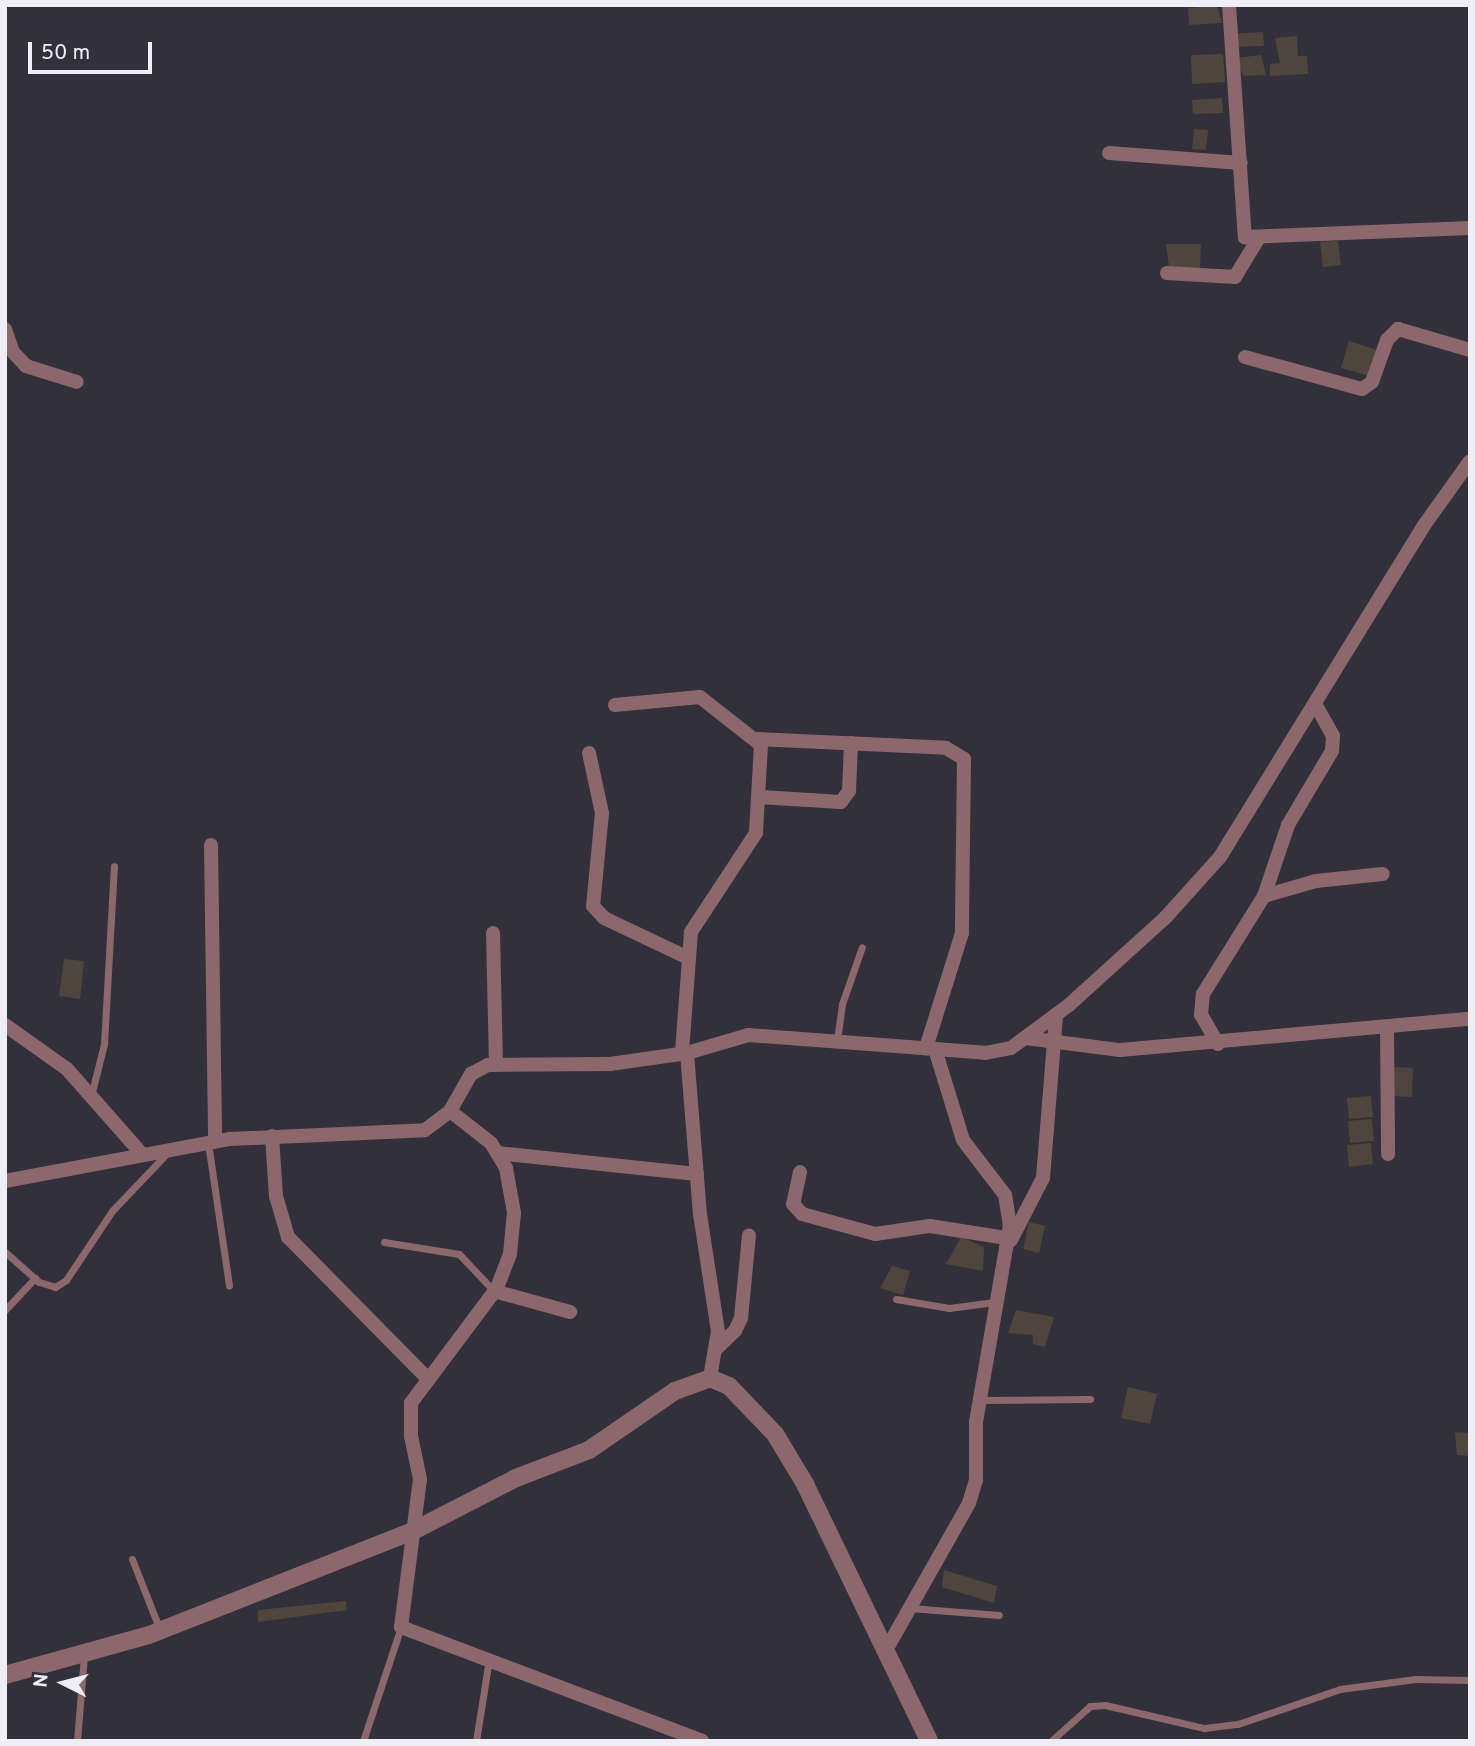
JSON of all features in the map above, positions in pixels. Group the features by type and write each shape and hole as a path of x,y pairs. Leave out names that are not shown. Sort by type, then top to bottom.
{"street":[{"path":"1229,5 1228,58 1241,163 1242,230 1250,240 1357,230 1470,228"},
{"path":"1109,153 1241,163"},
{"path":"1167,274 1235,277 1258,239"},
{"path":"5,329 13,352 26,366 77,382"},
{"path":"1245,357 1362,389 1372,382 1387,340 1398,329 1470,350"},
{"path":"5,1181 141,1153 211,1142 272,1136 403,1135 436,1125 450,1111 471,1074 496,1065 610,1064 685,1053 748,1035 985,1053 1011,1048 1056,1015 1165,918 1220,857 1470,461"},
{"path":"615,705 700,697 758,739 946,748 964,759 962,933 930,1049 963,1140 1010,1206 1006,1245 979,1400 976,1479 969,1503 886,1650"},
{"path":"1218,1044 1201,1014 1203,995 1264,896 1288,825 1332,751 1333,736 1315,704"},
{"path":"710,1378 718,1331 697,1174 685,1053 686,957 702,907 730,877 757,833 760,797 758,739"},
{"path":"760,797 841,802 849,791 851,743"},
{"path":"589,753 602,813 593,906 604,918 686,957"},
{"path":"211,845 211,1142"},
{"path":"1264,896 1316,881 1383,874"},
{"path":"493,933 496,1065"},
{"path":"1006,1245 1043,1178 1056,1015"},
{"path":"1026,1038 1053,1044 1120,1050 1218,1044 1470,1019"},
{"path":"5,1025 43,1049 91,1096 141,1153"},
{"path":"1387,1027 1388,1154"},
{"path":"450,1111 497,1153 514,1213 510,1254 494,1291 411,1403 411,1436 420,1479 401,1627 702,1741"},
{"path":"272,1136 276,1196 288,1237 427,1378"},
{"path":"497,1153 697,1174"},
{"path":"800,1172 793,1204 802,1213 875,1234 930,1226 1006,1245"},
{"path":"715,1350 735,1331 740,1318 749,1235"},
{"path":"494,1291 570,1312"},
{"path":"5,1675 84,1656 160,1630 413,1531 516,1478 589,1450 675,1391 710,1378 729,1386 775,1434 886,1650 929,1741"}],"lane":[{"path":"91,1096 104,1044 114,866"},
{"path":"837,1040 842,1004 862,947"},
{"path":"211,1142 229,1284"},
{"path":"5,1252 35,1278 55,1287 66,1280 112,1211 172,1148"},
{"path":"384,1242 459,1254 494,1291"},
{"path":"5,1310 35,1278"},
{"path":"896,1299 949,1308 995,1302"},
{"path":"979,1400 1090,1399"},
{"path":"132,1559 160,1630"},
{"path":"910,1608 999,1615"},
{"path":"363,1741 401,1627"},
{"path":"77,1741 84,1656"},
{"path":"476,1741 489,1659"},
{"path":"1051,1741 1090,1706 1105,1704 1204,1728 1238,1724 1340,1689 1415,1679 1470,1680"}],"building":[{"path":"1217,5 1222,23 1189,25 1188,8"},
{"path":"1263,32 1264,46 1231,47 1230,34"},
{"path":"1297,36 1298,56 1307,56 1308,74 1270,76 1270,64 1280,63 1275,38"},
{"path":"1223,54 1225,82 1192,84 1191,55"},
{"path":"1261,55 1266,75 1243,76 1236,58"},
{"path":"1222,98 1223,113 1193,114 1192,100"},
{"path":"1194,129 1208,130 1206,150 1192,149"},
{"path":"1338,241 1341,265 1323,267 1320,242"},
{"path":"1166,244 1201,244 1200,270 1169,266"},
{"path":"1349,341 1377,350 1369,376 1341,368"},
{"path":"64,959 84,961 80,999 59,996"},
{"path":"1392,1067 1413,1068 1412,1097 1390,1096"},
{"path":"1371,1096 1373,1117 1349,1119 1347,1098"},
{"path":"1372,1119 1374,1141 1350,1143 1348,1121"},
{"path":"1371,1143 1373,1164 1349,1167 1347,1145"},
{"path":"1029,1222 1045,1226 1039,1253 1023,1249"},
{"path":"961,1237 984,1247 983,1271 946,1264"},
{"path":"892,1266 910,1271 903,1295 880,1288"},
{"path":"1016,1310 1054,1317 1045,1347 1033,1344 1033,1335 1008,1333"},
{"path":"1128,1387 1157,1394 1150,1424 1121,1418"},
{"path":"1455,1432 1470,1433 1470,1456 1457,1455"},
{"path":"944,1570 997,1586 994,1603 942,1587"},
{"path":"346,1601 347,1610 258,1622 258,1610"}]}
